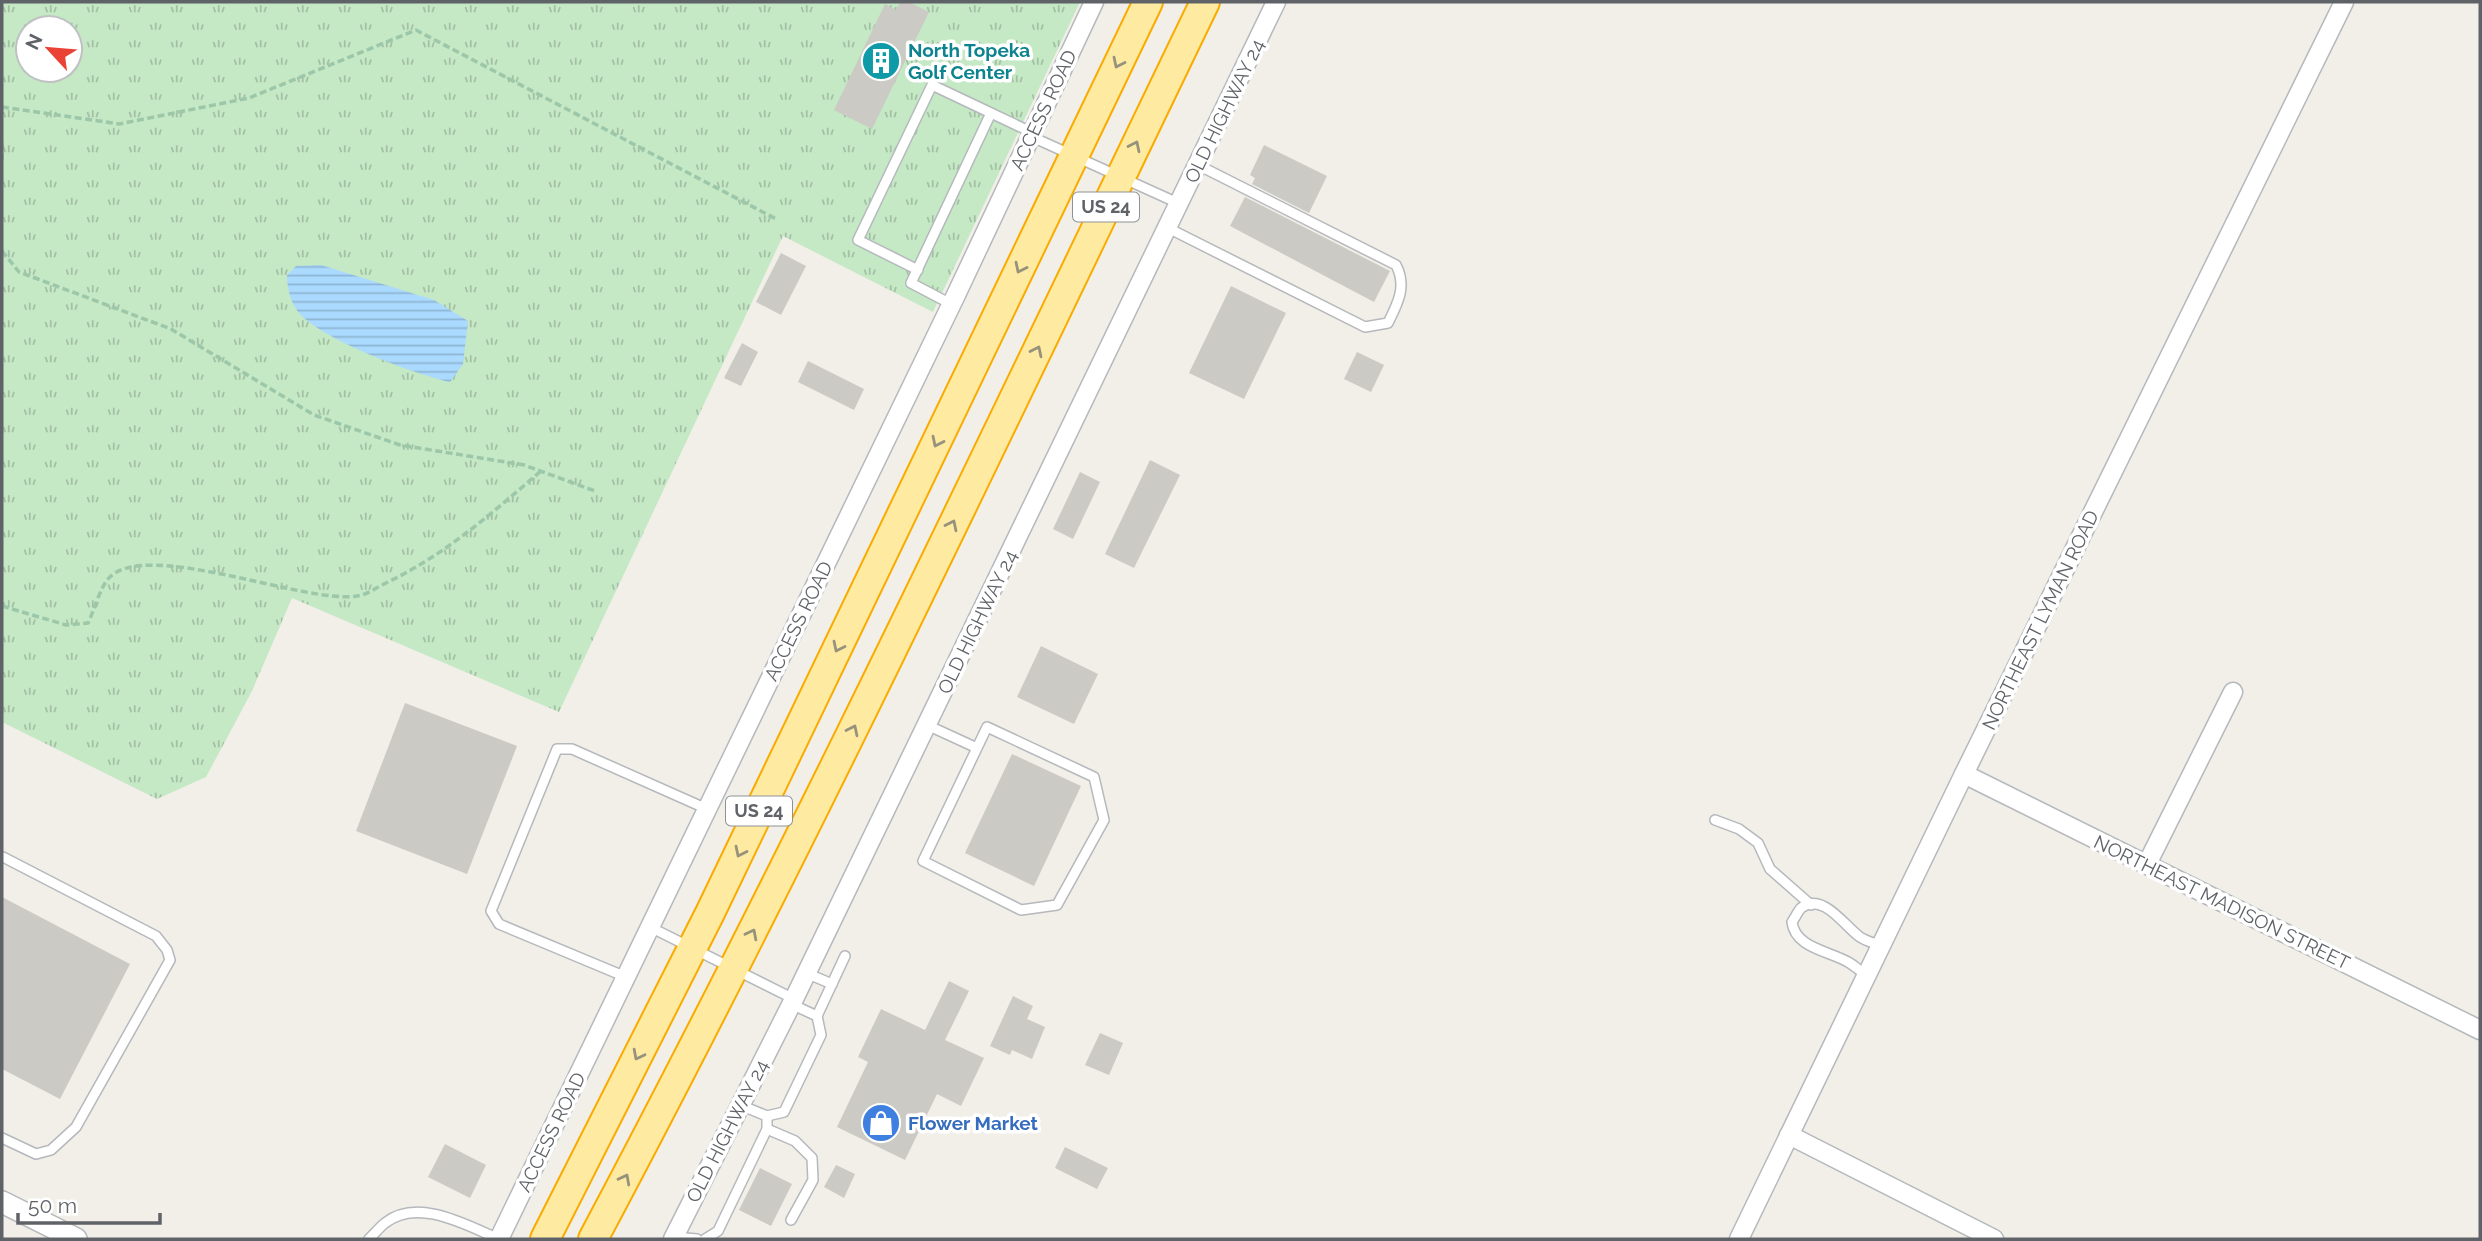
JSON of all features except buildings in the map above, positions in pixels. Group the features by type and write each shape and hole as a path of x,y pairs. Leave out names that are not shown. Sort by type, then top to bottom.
{"highway":[{"name":"US 24","path":"545,1239 692,948 1148,2"},
{"name":"US 24","path":"593,1239 735,968 1205,2"}],"street":[{"name":"ACCESS ROAD","path":"499,1239 1094,2"},
{"name":"OLD HIGHWAY 24","path":"673,1238 793,1002 1276,2"},
{"name":"NORTHEAST LYMAN ROAD","path":"1740,1239 1964,774 2344,2"},
{"path":"2147,864 2233,692"},
{"name":"NORTHEAST MADISON STREET","path":"1964,774 2480,1030"},
{"path":"1789,1135 1994,1239"},
{"path":"2,1202 76,1239"}],"lane":[{"path":"918,270 858,240 932,85 1074,156 1180,204"},
{"path":"951,304 911,283 991,113"},
{"path":"1168,228 1365,327 1388,323 1399,302 1402,276 1396,265 1198,165"},
{"path":"927,725 977,748"},
{"path":"987,727 1094,777 1104,820 1056,905 1021,910 923,861 977,748 987,727"},
{"path":"626,977 499,924 491,911 557,749 572,749 707,809"},
{"path":"1715,820 1739,829 1758,843 1770,869 1811,905"},
{"path":"2,1138 36,1154 51,1150 76,1127 170,960 167,950 156,936 3,857"},
{"path":"1866,975 1848,962 1801,940 1793,932 1792,922 1802,908 1811,905 1824,906 1840,917 1859,937 1881,946"},
{"path":"650,927 735,968 817,1016"},
{"path":"740,1105 767,1116 784,1112 821,1035 817,1016 845,956"},
{"path":"807,973 832,984"},
{"path":"705,1239 718,1231 767,1129 767,1116"},
{"path":"767,1129 795,1141 812,1158 813,1180 790,1220"},
{"path":"369,1239 386,1222 414,1211 444,1217 499,1239"},
{"path":"673,1238 697,1239"}],"path":[{"path":"2,107 119,124 249,98 416,30 778,220"},
{"path":"2,144 2,160"},
{"path":"2,251 19,272 171,329 314,415 400,445 524,464 595,491"},
{"path":"2,606 66,625 88,623 108,579 122,569 147,565 226,573 335,597 359,596 413,570 465,536 541,471"}],"green space":[{"name":"North Topeka Golf Center","path":"2,2 1080,2 933,312 783,236 559,712 292,598 252,691 206,777 157,799 2,722"}],"water":[{"path":"321,265 434,300 468,321 463,364 450,382 415,372 350,346 301,315 290,296 287,275 296,266"}],"place":[{"name":"North Topeka Golf Center","path":"881,61"},
{"name":"Flower Market","path":"881,1123"}]}
